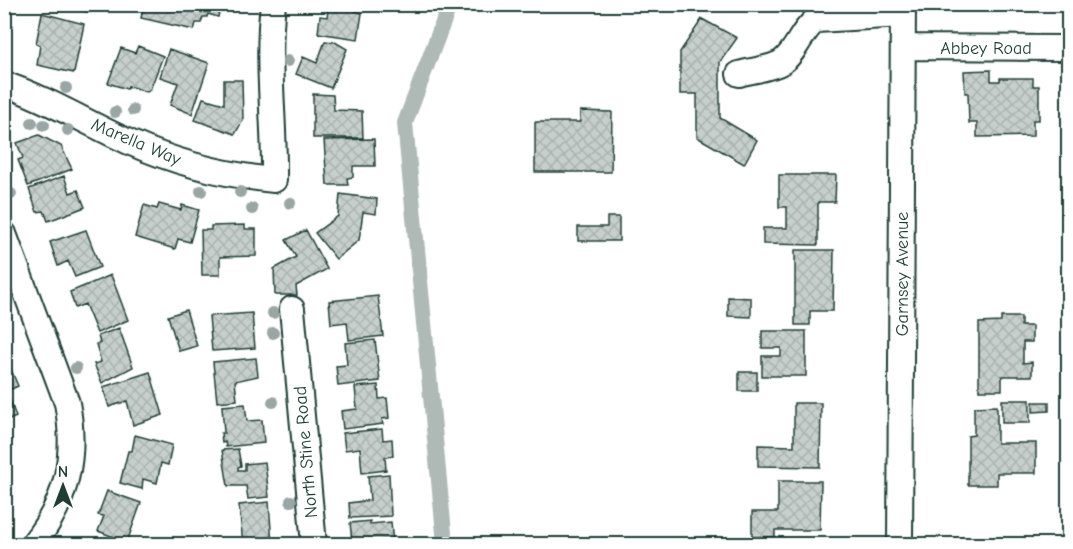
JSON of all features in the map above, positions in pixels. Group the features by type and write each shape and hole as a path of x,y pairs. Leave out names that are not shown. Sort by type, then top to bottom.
{"street":[{"name":"Marella Way","path":"4,84 30,93 163,156 228,174 274,180 275,128 270,51 273,4"},
{"name":"Garnsey Avenue","path":"900,544 903,10"},
{"path":"739,74 781,62 791,53 807,26 816,20 903,10"},
{"name":"Abbey Road","path":"903,47 1068,48"},
{"path":"4,234 67,403 71,426 70,467 62,500 50,523 33,544"},
{"name":"North Stine Road","path":"292,309 314,544"}],"building":[{"path":"45,4 90,4 89,12"},
{"path":"144,4 221,4 218,17 208,14 207,17 203,17 201,23 196,23 194,30 141,18"},
{"path":"329,4 357,4 355,11 362,13 358,39 318,33 320,16 327,17"},
{"path":"42,13 84,24 74,73 37,65 40,45 36,44"},
{"path":"702,19 737,38 720,62 720,118 757,140 744,164 697,137 697,94 680,94 680,52"},
{"path":"325,41 335,42 347,49 331,88 296,74 303,57 317,63"},
{"path":"138,46 163,56 150,90 147,92 128,86 127,89 108,83 121,48 135,53"},
{"path":"169,49 209,63 192,114 170,105 178,83 160,77"},
{"path":"991,70 991,81 1000,81 1000,78 1033,78 1033,86 1039,86 1039,120 1033,120 1033,136 977,137 977,123 969,123 968,93 965,93 964,71"},
{"path":"224,80 242,80 243,120 235,134 195,120 203,98 224,104"},
{"path":"313,94 333,95 334,110 362,111 363,138 313,138"},
{"path":"580,111 612,112 611,172 535,172 535,122 580,122"},
{"path":"39,135 61,146 72,169 28,186 18,160 23,158 17,143"},
{"path":"374,139 375,166 353,166 353,177 347,178 348,185 327,185 324,140"},
{"path":"779,175 836,175 835,202 818,202 818,245 763,244 763,228 787,228 787,207 779,207"},
{"path":"64,176 70,193 78,190 85,207 48,221 44,211 37,212 29,189"},
{"path":"340,194 377,199 376,214 363,212 359,240 336,259 315,233 338,216"},
{"path":"159,204 181,210 182,205 199,210 190,242 178,239 175,249 135,237 144,205 157,209"},
{"path":"607,217 619,217 619,241 578,241 578,227 607,227"},
{"path":"245,225 245,229 256,229 256,256 220,257 220,275 202,275 201,230 211,230 211,226"},
{"path":"86,230 100,267 75,277 68,261 58,266 50,242"},
{"path":"306,230 327,269 296,286 297,295 275,295 274,269 296,257 286,240"},
{"path":"795,250 834,250 833,311 810,311 810,325 795,325"},
{"path":"111,275 128,320 97,333 85,304 75,308 70,292"},
{"path":"378,296 383,336 349,340 347,322 331,324 329,301"},
{"path":"728,297 751,298 751,317 728,316"},
{"path":"186,310 197,346 179,351 168,316"},
{"path":"252,313 255,348 212,351 209,316"},
{"path":"1001,317 1021,317 1021,326 1032,326 1032,342 1023,342 1023,363 1032,362 1032,376 1002,376 1002,390 979,390 979,323 1001,322"},
{"path":"119,328 133,367 102,383 94,364 101,362 96,344 100,343 98,336"},
{"path":"762,331 806,331 806,376 762,376 762,356 781,356 781,348 762,348"},
{"path":"375,340 380,381 338,386 336,366 347,365 345,343"},
{"path":"256,358 258,376 235,381 237,400 217,402 213,362"},
{"path":"10,367 18,386 7,391 16,417 4,422 4,369"},
{"path":"150,372 163,415 133,425 127,401 109,407 103,387"},
{"path":"739,372 757,372 757,391 739,391"},
{"path":"378,385 379,399 387,398 389,418 382,419 383,424 343,429 341,411 357,409 355,387"},
{"path":"1002,400 1030,400 1030,423 1002,423"},
{"path":"1033,402 1049,402 1049,411 1033,412"},
{"path":"794,403 821,403 820,467 758,466 758,445 794,446"},
{"path":"245,404 247,421 262,420 264,443 226,447 225,442 222,443 221,433 224,433 222,406"},
{"path":"997,406 997,443 1036,443 1036,473 997,473 997,485 968,485 968,436 974,435 974,407"},
{"path":"382,429 383,440 392,439 393,456 385,457 386,470 362,473 360,448 345,450 343,433"},
{"path":"135,435 172,445 168,465 161,463 157,483 143,479 142,489 120,483 128,451 132,451"},
{"path":"238,449 241,466 238,470 245,470 245,464 265,462 269,497 248,499 246,486 228,486 222,450"},
{"path":"389,474 391,516 350,518 349,503 370,500 368,476"},
{"path":"778,481 821,481 820,530 775,530 775,537 752,537 752,512 778,512"},
{"path":"107,491 141,503 127,542 98,531 104,516 98,515"},
{"path":"269,502 272,544 243,544 239,505"},
{"path":"370,521 370,524 391,522 393,544 371,544 370,539 352,541 350,523"}],"waterway":[{"path":"445,544 405,123 450,4"}]}
